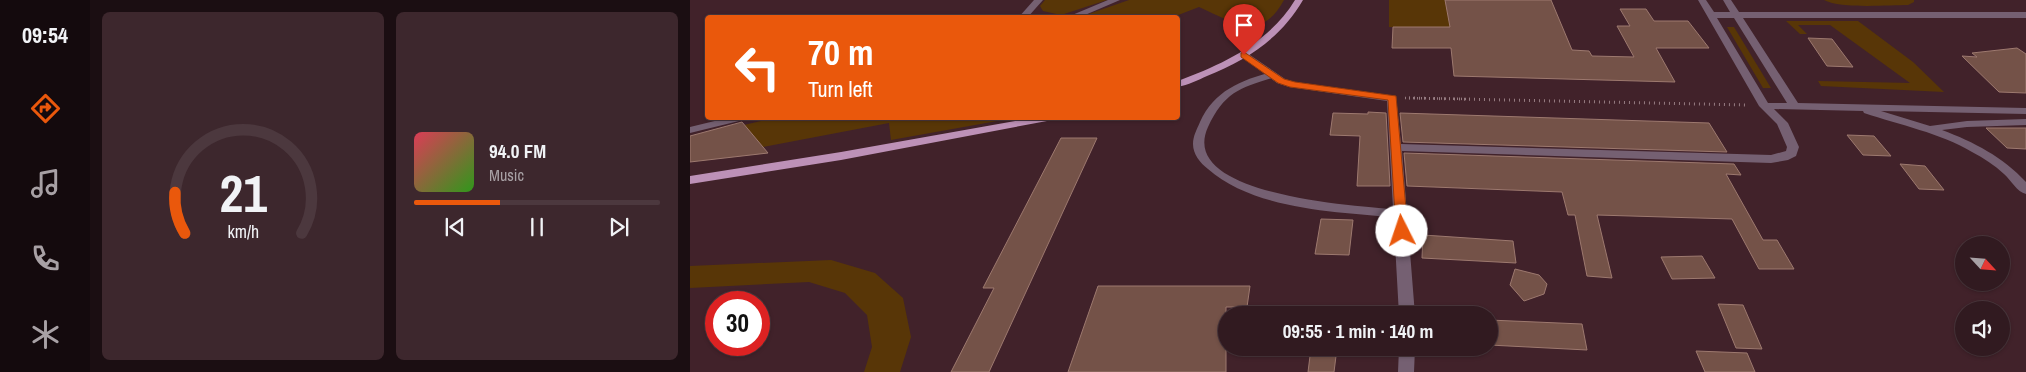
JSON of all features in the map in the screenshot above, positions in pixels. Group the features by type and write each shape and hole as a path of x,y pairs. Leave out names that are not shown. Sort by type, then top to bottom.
{"main road":[{"path":"1180,83 1244,55 1272,34 1286,19 1299,0"},
{"path":"690,180 840,156 1036,120"}],"street":[{"path":"1025,15 1039,0"},
{"path":"1077,15 1116,0"},
{"path":"1397,147 1771,159 1784,157 1792,153 1793,147 1782,124 1764,106 1702,0"},
{"path":"1727,0 1795,107"},
{"path":"1710,15 2026,15"},
{"path":"1244,55 1281,81 1304,87 1392,98 1407,306"},
{"path":"1764,106 2026,111"},
{"path":"1854,107 1928,129 1954,138 1979,150 2003,167 2026,190"},
{"path":"690,130 731,120"},
{"path":"1928,129 1967,124 2026,122"},
{"path":"1406,372 1407,356"}],"lane":[{"path":"1272,74 1233,88 1220,98 1211,110 1198,142 1200,155 1212,169 1227,180 1276,197 1306,203 1401,214"}],"path":[{"path":"1392,98 1764,106"}],"shaded area":[{"path":"1045,0 1107,0 1061,15 1043,11 1040,6"},
{"path":"1129,0 1284,0 1275,13 1266,21 1256,25 1235,23 1199,7 1178,15 1086,15"},
{"path":"1389,0 1445,0 1450,27 1389,27"},
{"path":"1824,0 1914,0 1914,2 1908,5 1864,6 1841,5"},
{"path":"1786,21 1858,21 1913,62 1944,92 1821,86 1818,81 1910,83 1830,25 1798,25 1807,34 1800,34"},
{"path":"1727,27 1734,27 1771,88 1763,88"},
{"path":"765,120 1003,120 891,140 889,123 763,147 744,125"},
{"path":"831,260 875,273 903,298 911,337 900,372 864,372 872,347 867,315 845,293 809,282 690,288 690,266"}],"building":[{"path":"1445,0 1551,0 1572,50 1589,51 1592,56 1634,57 1617,26 1630,26 1620,9 1646,9 1654,21 1688,21 1709,48 1656,48 1675,82 1454,76 1451,48 1392,48 1393,27 1450,27"},
{"path":"1808,38 1832,39 1853,67 1827,66"},
{"path":"2017,48 2026,54 2026,93 1999,92 1962,56 1977,57 1972,53"},
{"path":"1368,112 1386,113 1390,186 1357,186 1360,136 1330,135 1333,113 1368,114"},
{"path":"1400,113 1709,123 1727,152 1403,142"},
{"path":"742,122 768,153 690,162 690,136"},
{"path":"1986,128 2026,128 2026,149 2007,148"},
{"path":"1847,135 1874,136 1891,156 1863,155"},
{"path":"1061,138 1097,138 989,372 951,372 994,288 983,288"},
{"path":"1404,153 1734,164 1741,175 1726,174 1763,240 1777,240 1794,269 1759,269 1732,219 1597,215 1612,278 1587,276 1575,215 1568,215 1562,192 1407,186"},
{"path":"1900,164 1925,166 1944,190 1919,189"},
{"path":"1321,219 1353,220 1349,255 1315,254"},
{"path":"1423,235 1513,241 1516,263 1422,258"},
{"path":"1702,256 1715,278 1672,279 1661,257"},
{"path":"1515,269 1539,275 1547,284 1544,294 1524,301 1510,285"},
{"path":"1098,286 1250,286 1247,306 1218,306 1218,356 1226,356 1226,372 1068,372"},
{"path":"1718,304 1743,305 1762,349 1736,348"},
{"path":"1498,320 1582,324 1587,350 1498,345"},
{"path":"1696,351 1747,353 1755,372 1705,372"},
{"path":"1310,356 1336,356 1334,372 1308,372"}],"route":[{"path":"1244,55 1281,81 1293,85 1392,98 1402,231"}]}
